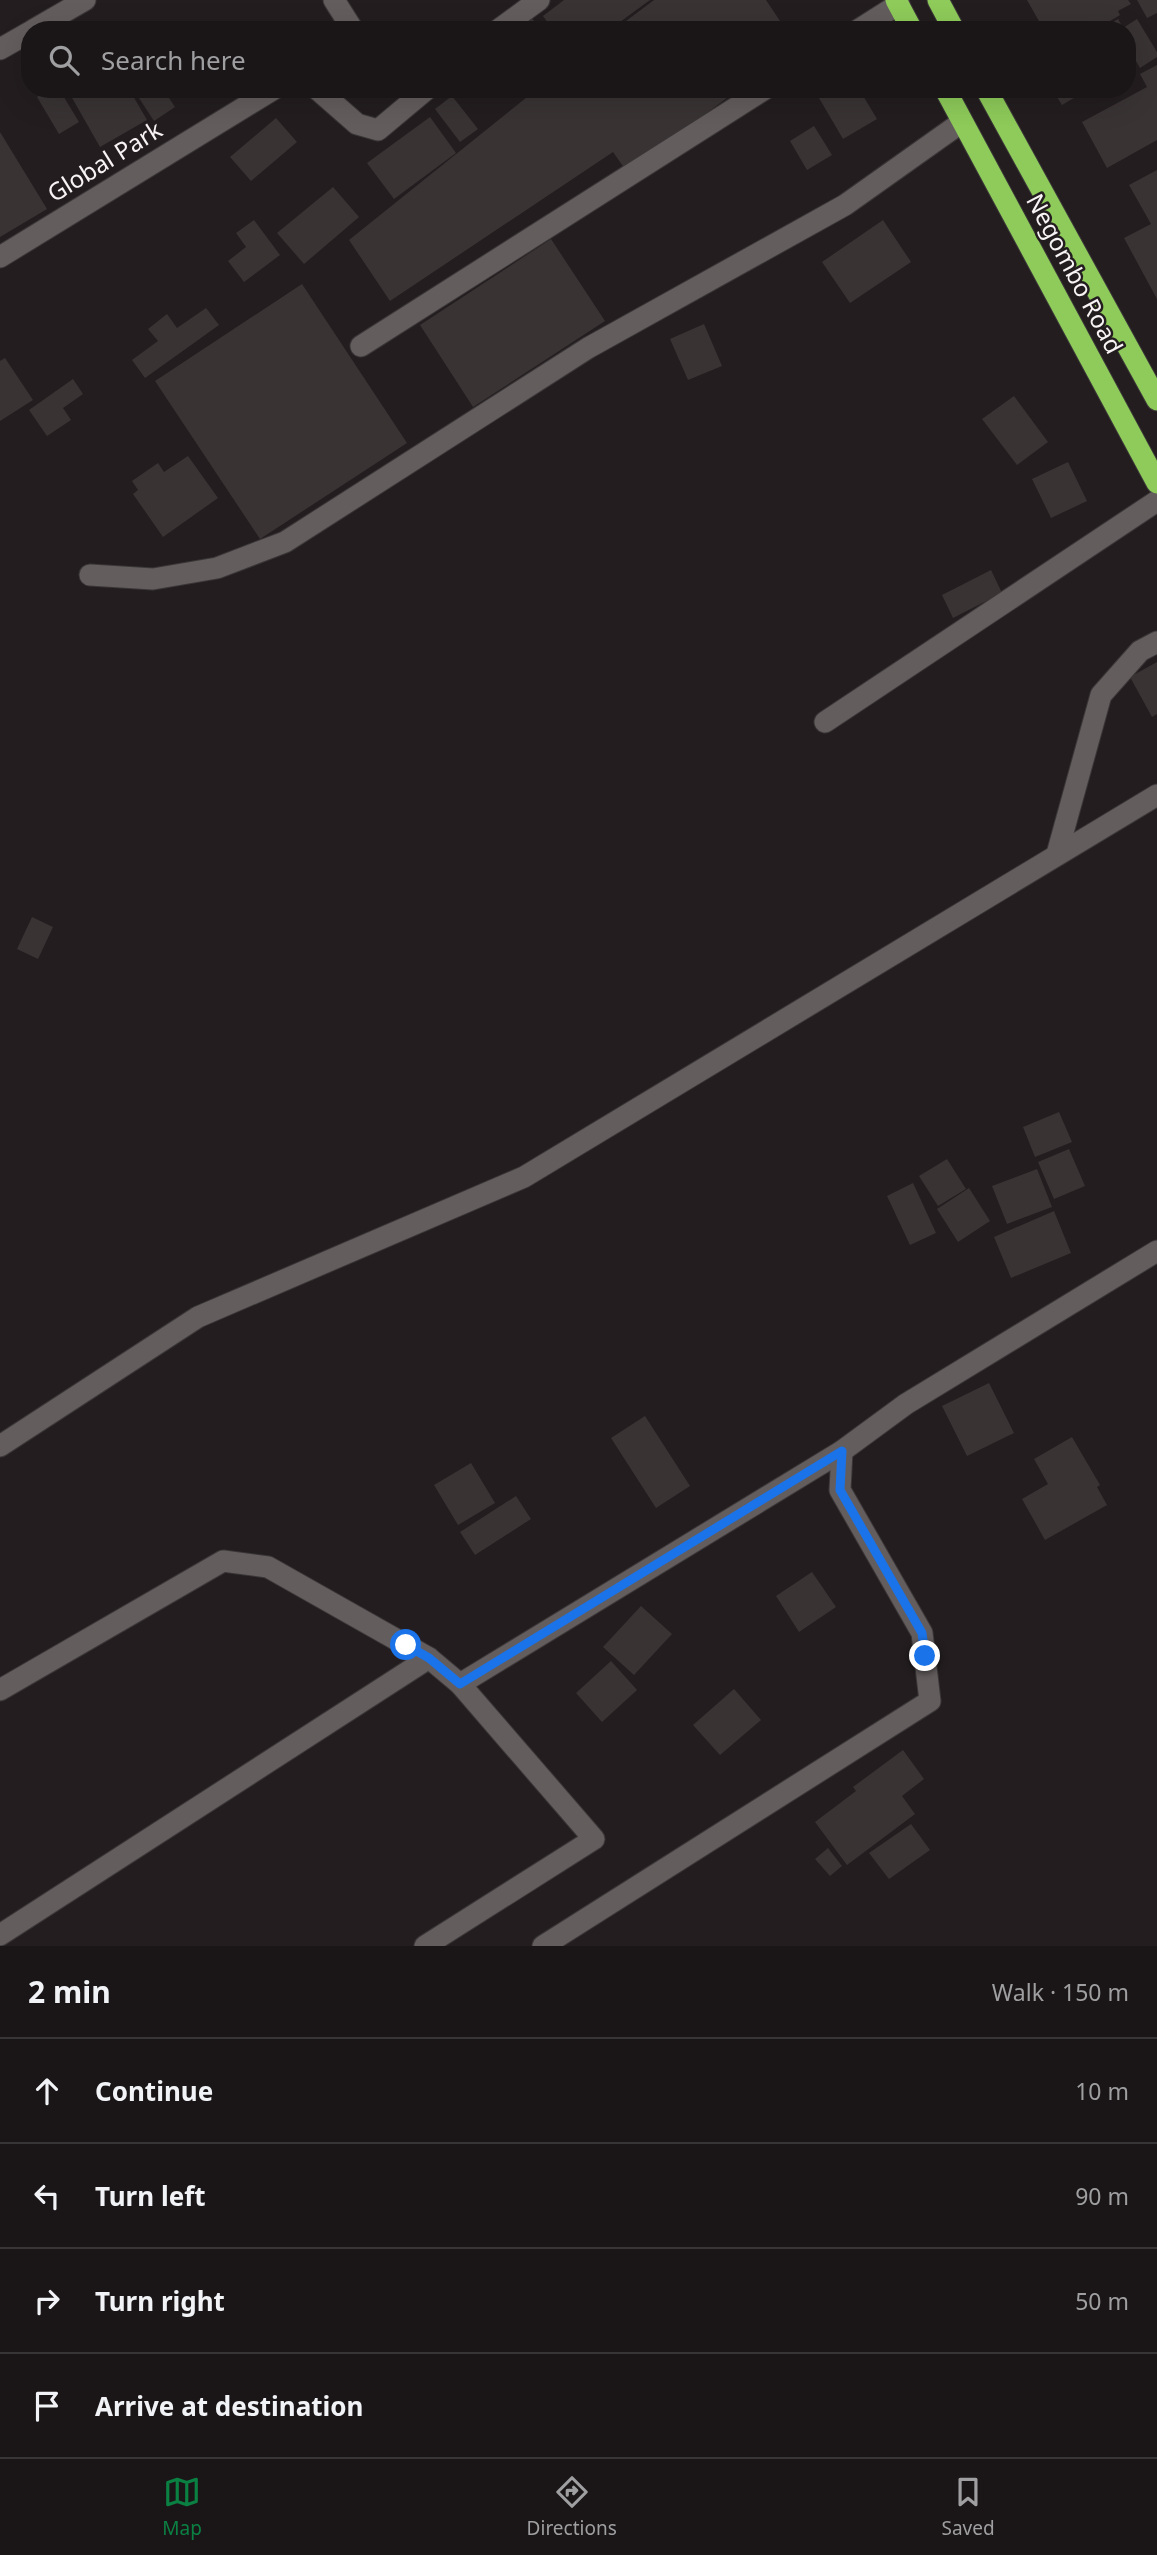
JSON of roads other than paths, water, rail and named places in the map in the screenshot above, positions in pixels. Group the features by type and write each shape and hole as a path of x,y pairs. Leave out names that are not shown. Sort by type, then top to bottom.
{"highway":[{"path":"937,0 949,21"},
{"path":"897,2 907,21"},
{"name":"Negombo Road","path":"949,98 1157,483"},
{"name":"Negombo Road","path":"991,98 1157,400"}],"street":[{"path":"48,21 85,0"},
{"path":"334,0 347,21"},
{"path":"510,21 539,0"},
{"path":"871,21 897,2"},
{"path":"0,49 21,37"},
{"name":"Global Park","path":"0,257 259,98"},
{"path":"327,98 357,124 378,131 416,98"},
{"path":"361,346 751,98"},
{"path":"90,575 153,579 217,568 285,542 588,348 845,205 962,122"},
{"path":"825,722 1157,501"},
{"path":"1058,854 1101,695 1140,651 1157,642"},
{"path":"0,1446 198,1317 524,1177 1157,795"},
{"path":"460,1684 842,1451 906,1404 1157,1251"},
{"path":"543,1946 930,1701 922,1633 840,1490 842,1451"},
{"path":"0,1690 223,1561 268,1567 429,1658 460,1684 594,1839 425,1946"},
{"path":"0,1934 429,1658"}]}
